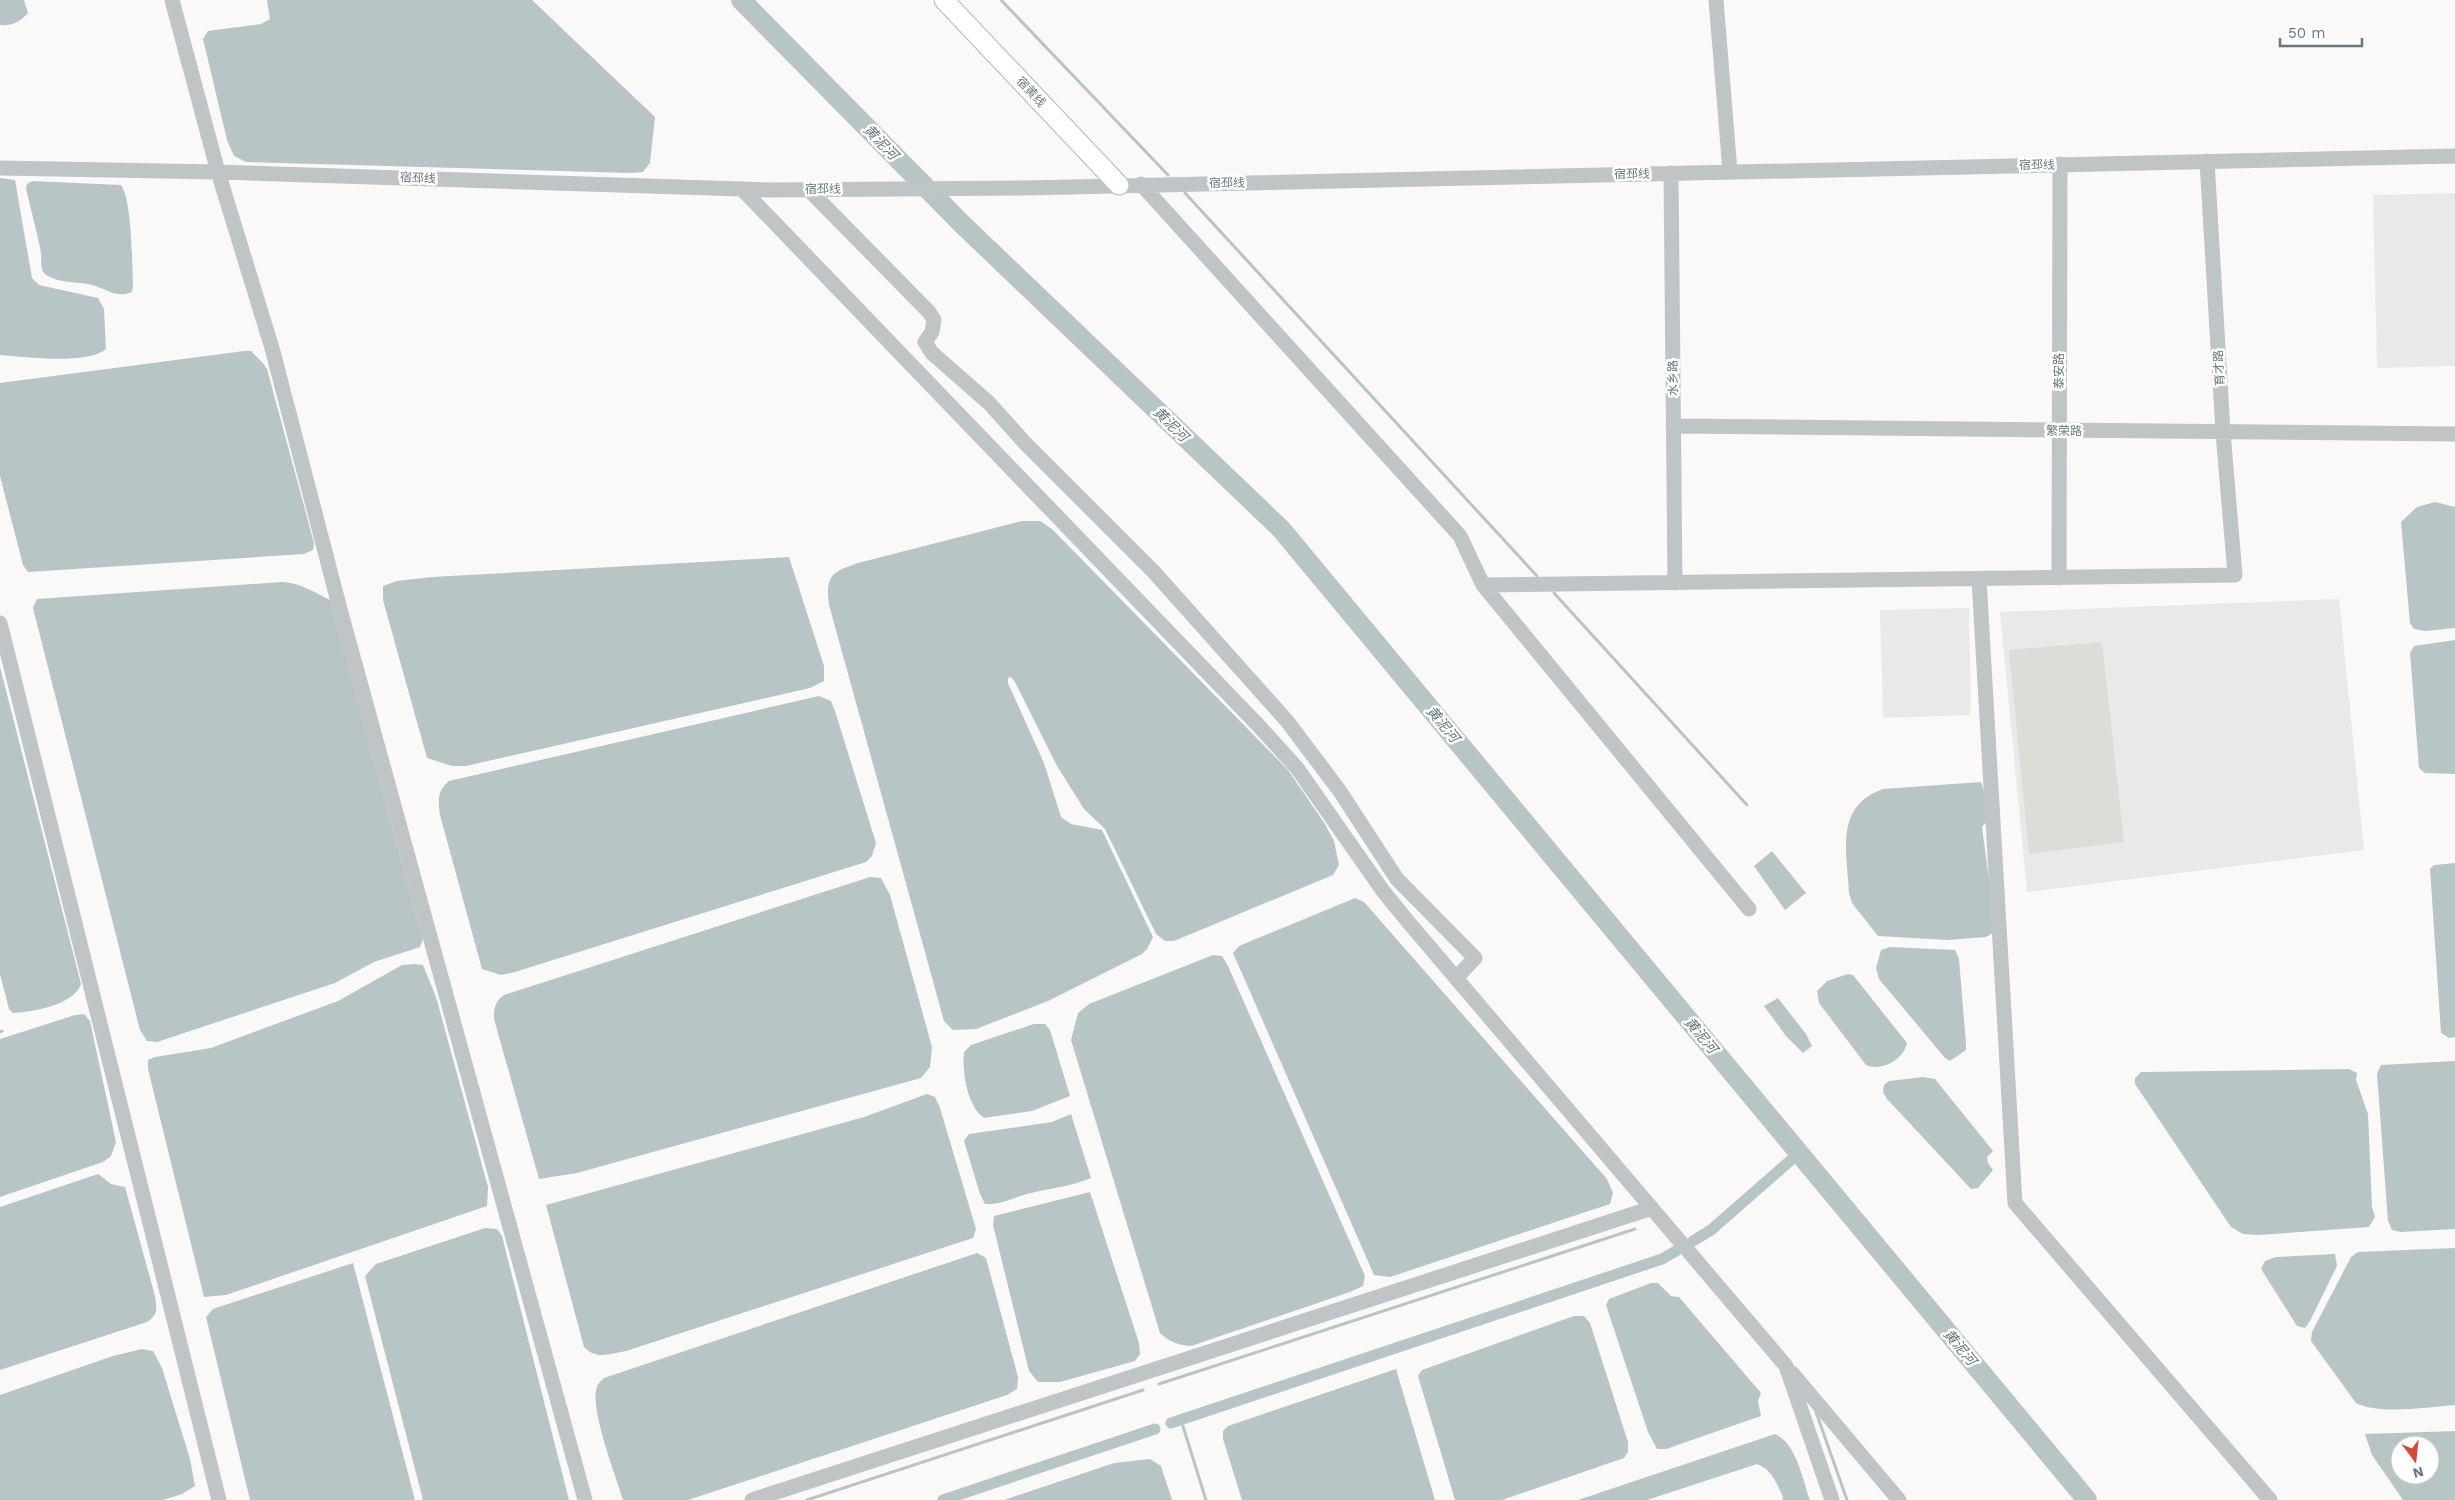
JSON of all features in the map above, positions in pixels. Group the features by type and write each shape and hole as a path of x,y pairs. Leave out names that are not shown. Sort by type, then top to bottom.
{"main road":[{"name":"宿黄线","path":"944,0 1119,185"}],"street":[{"path":"172,0 218,172 272,348 341,613 585,1500"},
{"path":"1716,0 1730,172"},
{"name":"宿邳线","path":"0,168 218,172 742,189 808,189 974,188 2455,156"},
{"name":"育才路","path":"2059,578 2235,575 2223,432 2207,161"},
{"name":"泰安路","path":"2059,578 2060,164"},
{"name":"水乡路","path":"1670,173 1675,583"},
{"path":"1142,184 1460,536 1483,585 1749,909"},
{"path":"742,189 1258,725 1297,768 1383,891 1899,1500"},
{"path":"808,189 929,312 934,320 932,332 925,342 932,352 989,403 1024,442 1153,571 1287,721 1339,790 1397,879 1475,958 1456,978"},
{"name":"繁荣路","path":"1673,426 2455,434"},
{"path":"1483,585 2059,578"},
{"path":"1979,579 2015,1203 2270,1500"},
{"path":"0,623 219,1500"},
{"path":"1383,891 1397,879"},
{"path":"752,1500 1652,1208"},
{"path":"1786,1366 1832,1500"}],"shaded area":[{"path":"0,0 24,0 28,13 16,23 0,25"},
{"path":"267,0 532,0 655,117 650,163 643,172 630,173 246,162 234,156 227,140 203,39 208,31 261,24 270,19"},
{"path":"0,178 15,180 32,278 39,285 98,298 104,309 106,349 85,357 55,359 0,355"},
{"path":"32,181 121,185 125,193 131,232 132,292 116,294 92,285 57,280 44,273 26,189 27,184"},
{"path":"2455,193 2455,366 2377,368 2373,195"},
{"path":"251,351 267,369 314,543 313,550 304,554 28,572 23,565 0,476 0,383"},
{"path":"2435,502 2455,507 2455,628 2425,631 2414,629 2410,623 2401,522 2417,507"},
{"path":"1022,521 1040,521 1052,529 1288,770 1325,824 1334,841 1339,865 1333,875 1174,941 1165,941 1156,934 1105,829 1084,809 1057,766 1015,682 1011,677 1008,678 1008,683 1044,763 1061,817 1071,824 1102,830 1153,937 1142,954 1048,1001 976,1029 953,1030 944,1021 829,605 828,587 832,576 836,572 858,563"},
{"path":"789,557 824,666 824,681 810,688 466,766 452,766 427,758 383,600 383,586 397,581 432,577"},
{"path":"283,582 301,586 330,600 423,939 420,947 374,962 335,983 157,1042 147,1041 140,1030 33,608 37,599"},
{"path":"2339,599 2364,850 2027,892 2000,612"},
{"path":"1969,608 1971,715 1883,718 1880,610"},
{"path":"2455,640 2455,774 2425,773 2419,768 2410,653 2414,646"},
{"path":"2102,642 2124,842 2029,854 2009,650"},
{"path":"0,667 81,984 77,991 62,1002 41,1009 13,1013 9,1009 0,974"},
{"path":"819,696 831,701 835,711 876,843 872,856 866,862 515,972 501,975 482,969 440,815 440,792 449,781"},
{"path":"1981,782 1988,804 1989,819 1982,827 1996,931 1986,937 1948,940 1878,936 1852,903 1849,893 1847,832 1850,819 1857,807 1867,797 1883,789"},
{"path":"1772,851 1806,893 1785,910 1754,866"},
{"path":"2455,863 2455,1037 2449,1038 2441,1033 2430,869 2434,865"},
{"path":"870,877 881,878 890,895 932,1047 930,1067 921,1078 577,1173 539,1179 494,1019 494,1011 501,997"},
{"path":"1355,898 1364,902 1607,1179 1613,1193 1610,1204 1390,1277 1374,1275 1233,953 1239,946"},
{"path":"1890,947 1955,950 1959,959 1966,1050 1950,1061 1945,1058 1879,979 1876,968 1881,950"},
{"path":"1213,955 1222,956 1228,966 1365,1276 1363,1286 1350,1292 1191,1346 1174,1342 1160,1333 1071,1040 1078,1013 1089,1004"},
{"path":"402,965 423,965 436,997 488,1187 487,1206 226,1295 204,1297 148,1069 148,1060 155,1057 211,1048 338,1001"},
{"path":"1848,974 1853,975 1907,1043 1902,1054 1891,1063 1879,1067 1866,1065 1819,1003 1817,991 1827,981"},
{"path":"1778,998 1806,1034 1812,1046 1803,1053 1786,1036 1764,1006"},
{"path":"84,1014 90,1021 116,1142 111,1156 103,1162 0,1197 0,1039 75,1015"},
{"path":"1034,1024 1045,1024 1050,1030 1070,1096 1032,1111 984,1118 973,1105 967,1088 964,1052 971,1045"},
{"path":"2455,1061 2455,1229 2401,1232 2392,1230 2388,1221 2377,1074 2381,1065"},
{"path":"2349,1069 2357,1073 2356,1080 2368,1114 2372,1207 2375,1217 2369,1227 2259,1235 2243,1234 2231,1227 2135,1084 2135,1078 2141,1072"},
{"path":"1923,1077 1935,1079 1993,1151 1987,1157 1988,1163 1993,1170 1978,1188 1971,1189 1887,1099 1883,1092 1884,1085 1889,1081"},
{"path":"927,1094 935,1097 940,1108 976,1229 973,1238 626,1351 598,1355 593,1354 584,1347 546,1205 864,1117"},
{"path":"1071,1114 1091,1178 1001,1202 985,1204 980,1194 964,1141 969,1134 1052,1122"},
{"path":"98,1174 111,1184 125,1187 155,1296 155,1314 147,1322 0,1370 0,1207"},
{"path":"1090,1192 1139,1343 1140,1354 1135,1361 1060,1382 1038,1382 1029,1371 993,1225 994,1216"},
{"path":"485,1228 497,1229 502,1236 569,1500 423,1500 365,1276 376,1264"},
{"path":"2455,1248 2455,1405 2377,1409 2356,1403 2311,1341 2312,1332 2351,1257 2358,1252"},
{"path":"977,1253 986,1258 1018,1377 1017,1389 1007,1395 688,1500 623,1500 604,1442 597,1410 597,1387 604,1378"},
{"path":"2335,1254 2337,1266 2310,1321 2305,1328 2297,1326 2261,1269 2265,1261 2276,1257"},
{"path":"353,1263 415,1500 250,1500 206,1317 213,1309"},
{"path":"1651,1283 1658,1283 1671,1296 1679,1297 1761,1393 1758,1401 1761,1416 1666,1449 1657,1449 1648,1432 1606,1305 1609,1299"},
{"path":"1574,1316 1584,1316 1590,1323 1628,1442 1628,1452 1624,1458 1502,1500 1455,1500 1418,1376 1422,1370"},
{"path":"142,1349 153,1351 162,1368 190,1459 195,1486 182,1494 163,1500 0,1500 0,1395 113,1356"},
{"path":"1396,1369 1435,1500 1242,1500 1223,1439 1223,1431 1228,1426"},
{"path":"2455,1431 2455,1500 2403,1500 2393,1485 2440,1485 2440,1435 2390,1435 2390,1481 2372,1455 2365,1434"},
{"path":"1775,1434 1789,1446 1794,1454 1810,1500 1782,1500 1783,1497 1773,1477 1757,1464 1647,1500 1578,1500"},
{"path":"1150,1459 1161,1466 1172,1500 1004,1500 1114,1463"}],"waterway":[{"name":"黄泥河","path":"741,0 962,224 1281,529 2087,1500"},
{"path":"1001,0 1168,175"},
{"path":"1185,193 1537,576"},
{"path":"1554,593 1747,805"},
{"path":"1693,1241 1711,1230 1799,1153"},
{"path":"1159,1384 1635,1229"},
{"path":"1171,1423 1662,1259 1676,1251"},
{"path":"807,1500 1143,1390"},
{"path":"1816,1412 1847,1500"},
{"path":"1181,1420 1206,1500"},
{"path":"943,1500 1155,1429"}]}
